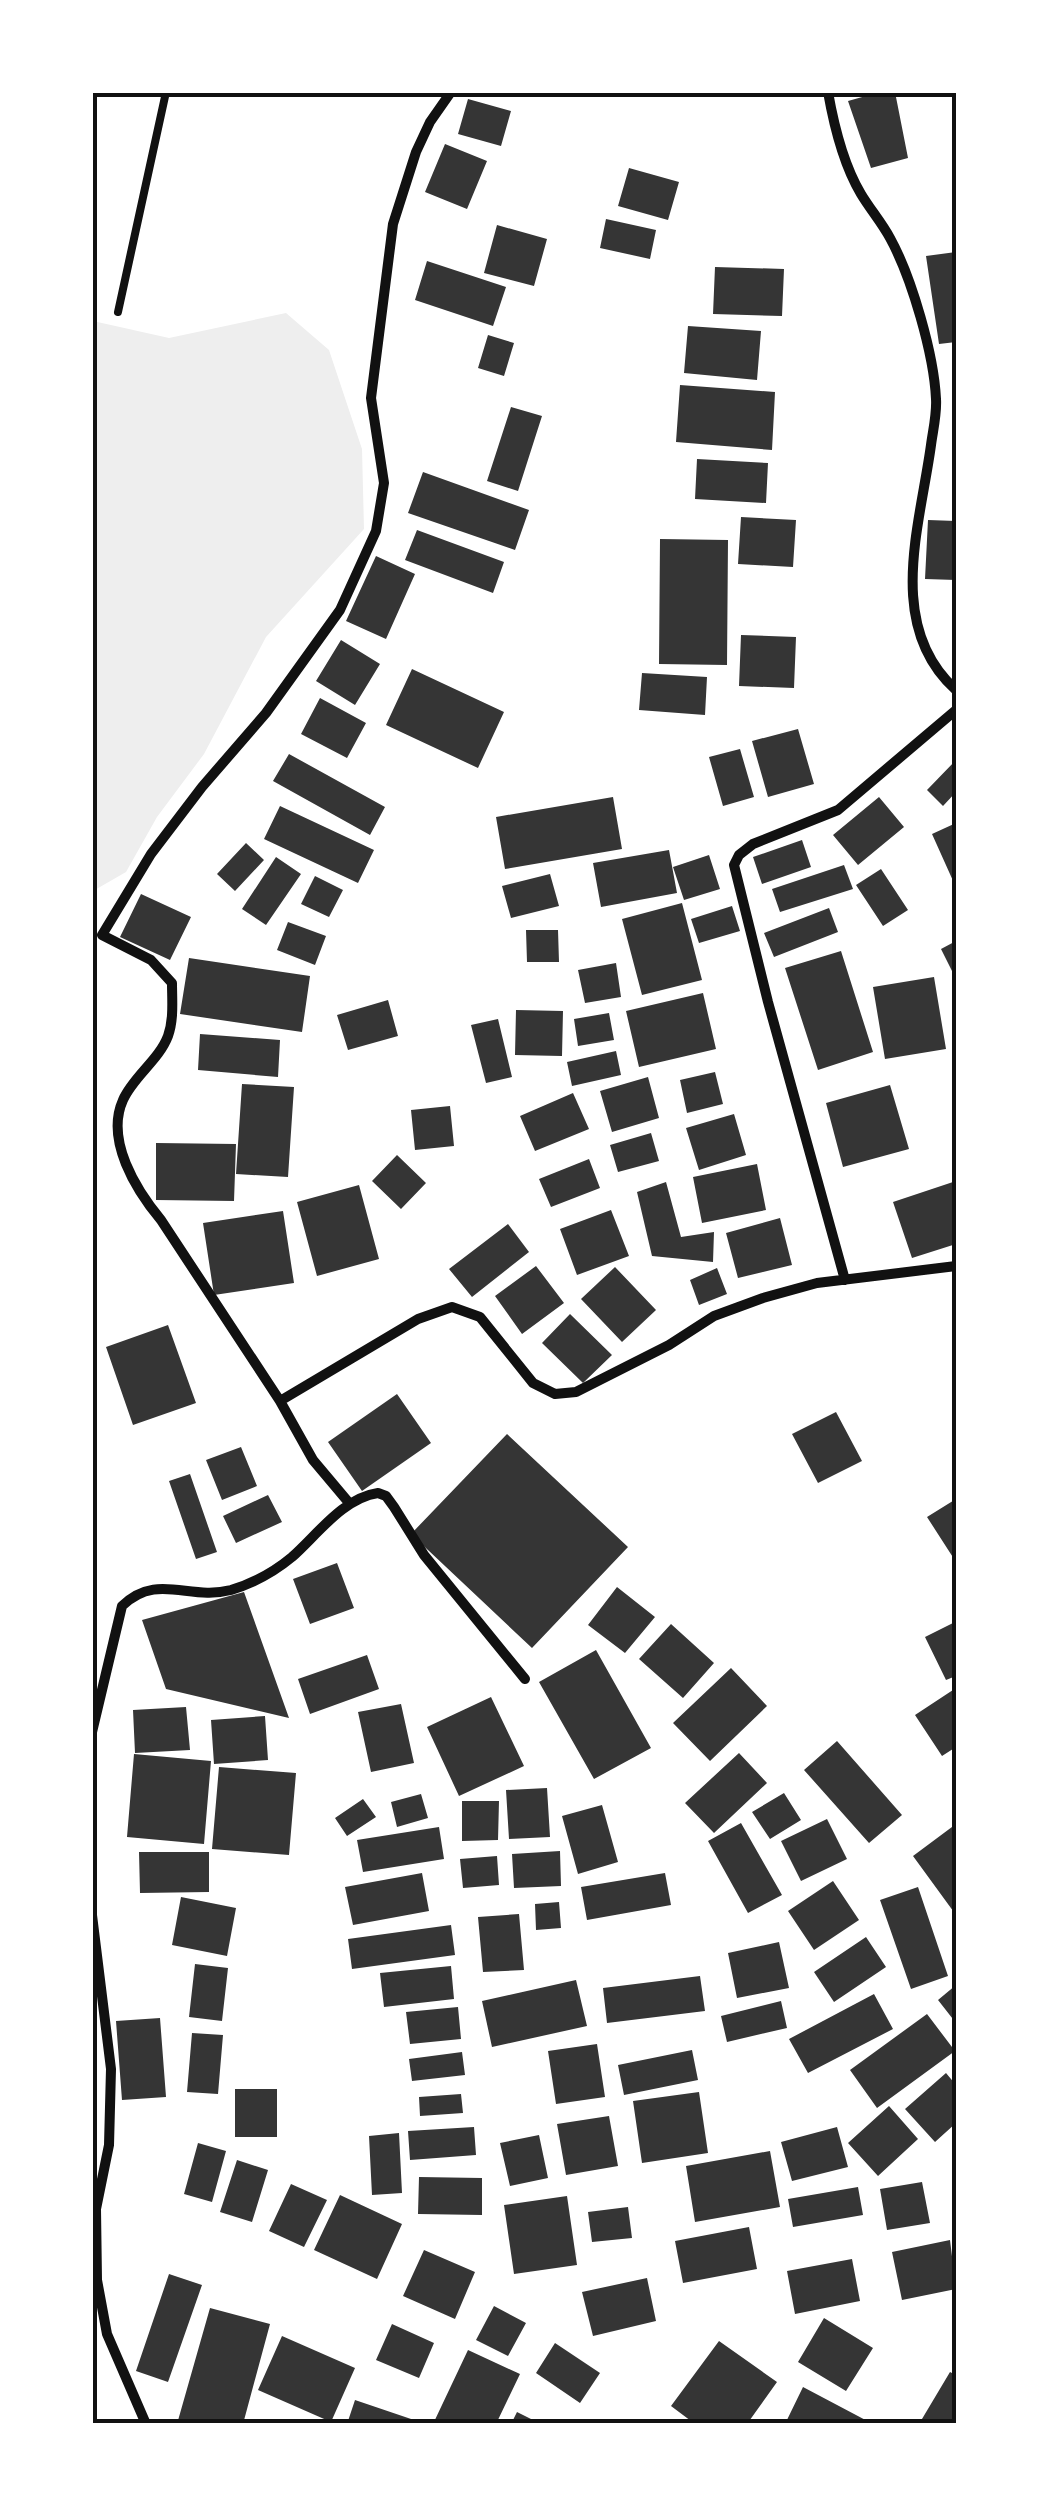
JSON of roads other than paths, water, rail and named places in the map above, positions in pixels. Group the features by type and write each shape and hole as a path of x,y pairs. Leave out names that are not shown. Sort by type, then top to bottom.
{"street":[{"path":"350,1504 313,1460 280,1402 142,1196 117,1127 123,1100 166,1041 172,1020 172,982 151,960 98,932 202,786 266,713 340,610 376,531 384,483 371,398 393,224 416,152 430,122 451,92"},
{"path":"828,92 835,130 852,175 891,240 932,358 937,404 914,543 912,582 916,627 942,678 956,690"},
{"path":"845,1280 734,865 738,855 752,844 838,810 956,710"},
{"path":"280,1402 418,1319 452,1307 480,1318 533,1383 554,1394 576,1392 669,1345 714,1316 781,1293 845,1280 956,1266"},
{"path":"92,1732 122,1606 136,1593 156,1587 187,1592 228,1591 264,1578 350,1504 370,1494 386,1496 424,1555 525,1679"},
{"path":"92,1916 112,2070 109,2145 96,2210 96,2280 107,2334 146,2424"}],"lane":[{"path":"118,312 166,92"}]}
